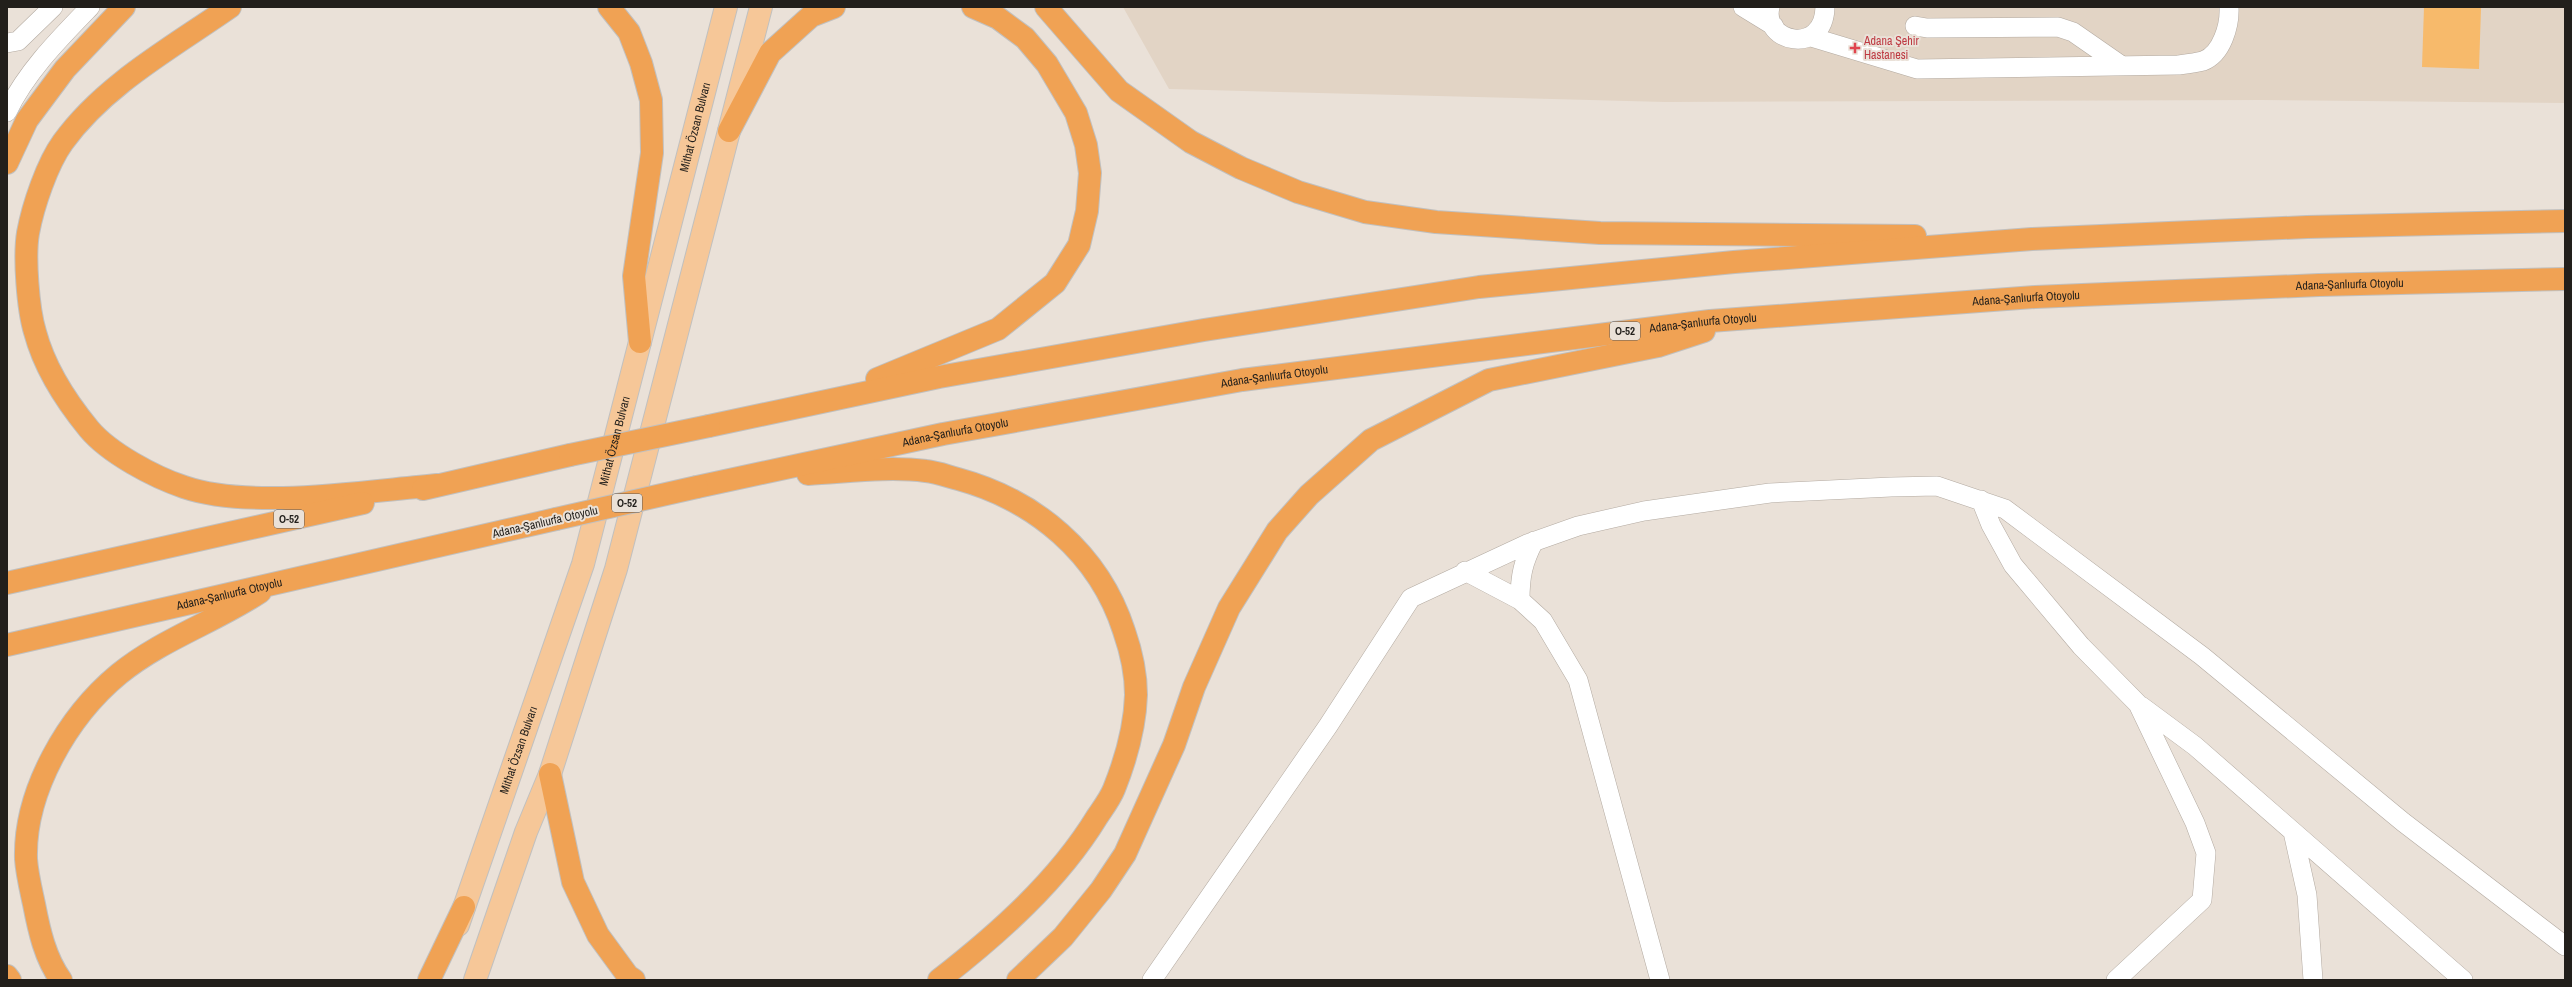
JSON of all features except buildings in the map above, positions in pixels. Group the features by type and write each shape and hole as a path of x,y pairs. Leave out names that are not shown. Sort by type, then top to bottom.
{"highway":[{"path":"7,163 27,120 65,69 124,7"},
{"path":"230,7 117,87 84,117 62,143 44,180 28,234 28,278 34,331 52,376 90,430 127,460 184,487 238,498 314,495 438,485"},
{"path":"609,7 629,32 641,63 651,100 652,152 634,276 640,342"},
{"path":"729,131 770,53 811,16 834,7"},
{"path":"812,404 928,359 998,329 1056,283 1079,245 1087,211 1090,172 1086,145 1076,113 1047,64 1025,38 998,18 973,7"},
{"path":"1046,7 1119,91 1191,142 1241,168 1284,186 1365,212 1436,222 1600,233 1706,235 1829,234 2032,239"},
{"name":"O-52","path":"7,583 570,455 946,375 1204,330 1479,287 1734,262 2032,239 2307,227 2565,221"},
{"name":"Adana-Şanlıurfa Otoyolu","path":"7,645 697,487 943,434 1242,380 1483,348 1739,319 2035,297 2319,284 2565,279"},
{"path":"1018,980 1063,937 1101,890 1125,854 1174,745 1194,687 1229,608 1277,531 1309,495 1371,440 1489,380 1658,346 1739,319"},
{"path":"731,480 883,469 927,471 986,487 1028,508 1068,538 1092,566 1118,613 1132,655 1136,694 1130,742 1113,791 1074,852 1021,909 940,980"},
{"path":"61,980 55,972 39,933 26,860 28,824 37,790 68,731 91,699 120,673 176,637 238,607 272,584"},
{"path":"550,774 573,882 598,936 628,976 634,980"},
{"path":"429,980 464,907"},
{"path":"7,976 10,980"}],"main road":[{"name":"Mithat Özsan Bulvarı","path":"438,980 583,564 726,7"},
{"path":"475,980 526,832 550,774 616,570 761,7"}],"street":[{"path":"7,43 18,42 53,7"},
{"path":"7,112 28,79 60,39 90,7"},
{"path":"1743,7 1774,26 1788,38 1799,40 1811,37 1820,30 1825,19 1825,7"},
{"path":"1770,7 1774,26"},
{"path":"1811,37 1917,69 2178,65 2204,60 2220,45 2228,23 2230,7"},
{"path":"1915,26 1927,28 2058,27 2073,32 2122,66"},
{"path":"1152,980 1324,733 1411,598 1465,571 1534,541 1578,526 1644,511 1770,493 1937,486 2004,509 2202,656 2403,822 2565,946"},
{"path":"1981,500 1991,525 2013,565 2081,646 2138,704 2195,746 2463,980"},
{"path":"1520,600 1520,576 1524,561 1534,541"},
{"path":"1465,571 1520,600 1543,621 1578,680 1660,980"},
{"path":"2116,980 2202,900 2206,853 2195,823 2138,704"},
{"path":"2294,832 2307,895 2313,980"}],"shaded area":[{"name":"Adana Şehir Hastanesi","path":"1123,7 2565,7 2565,103 2261,100 1665,102 1169,89"}],"place":[{"name":"Adana Şehir Hastanesi","path":"1855,48"}]}
